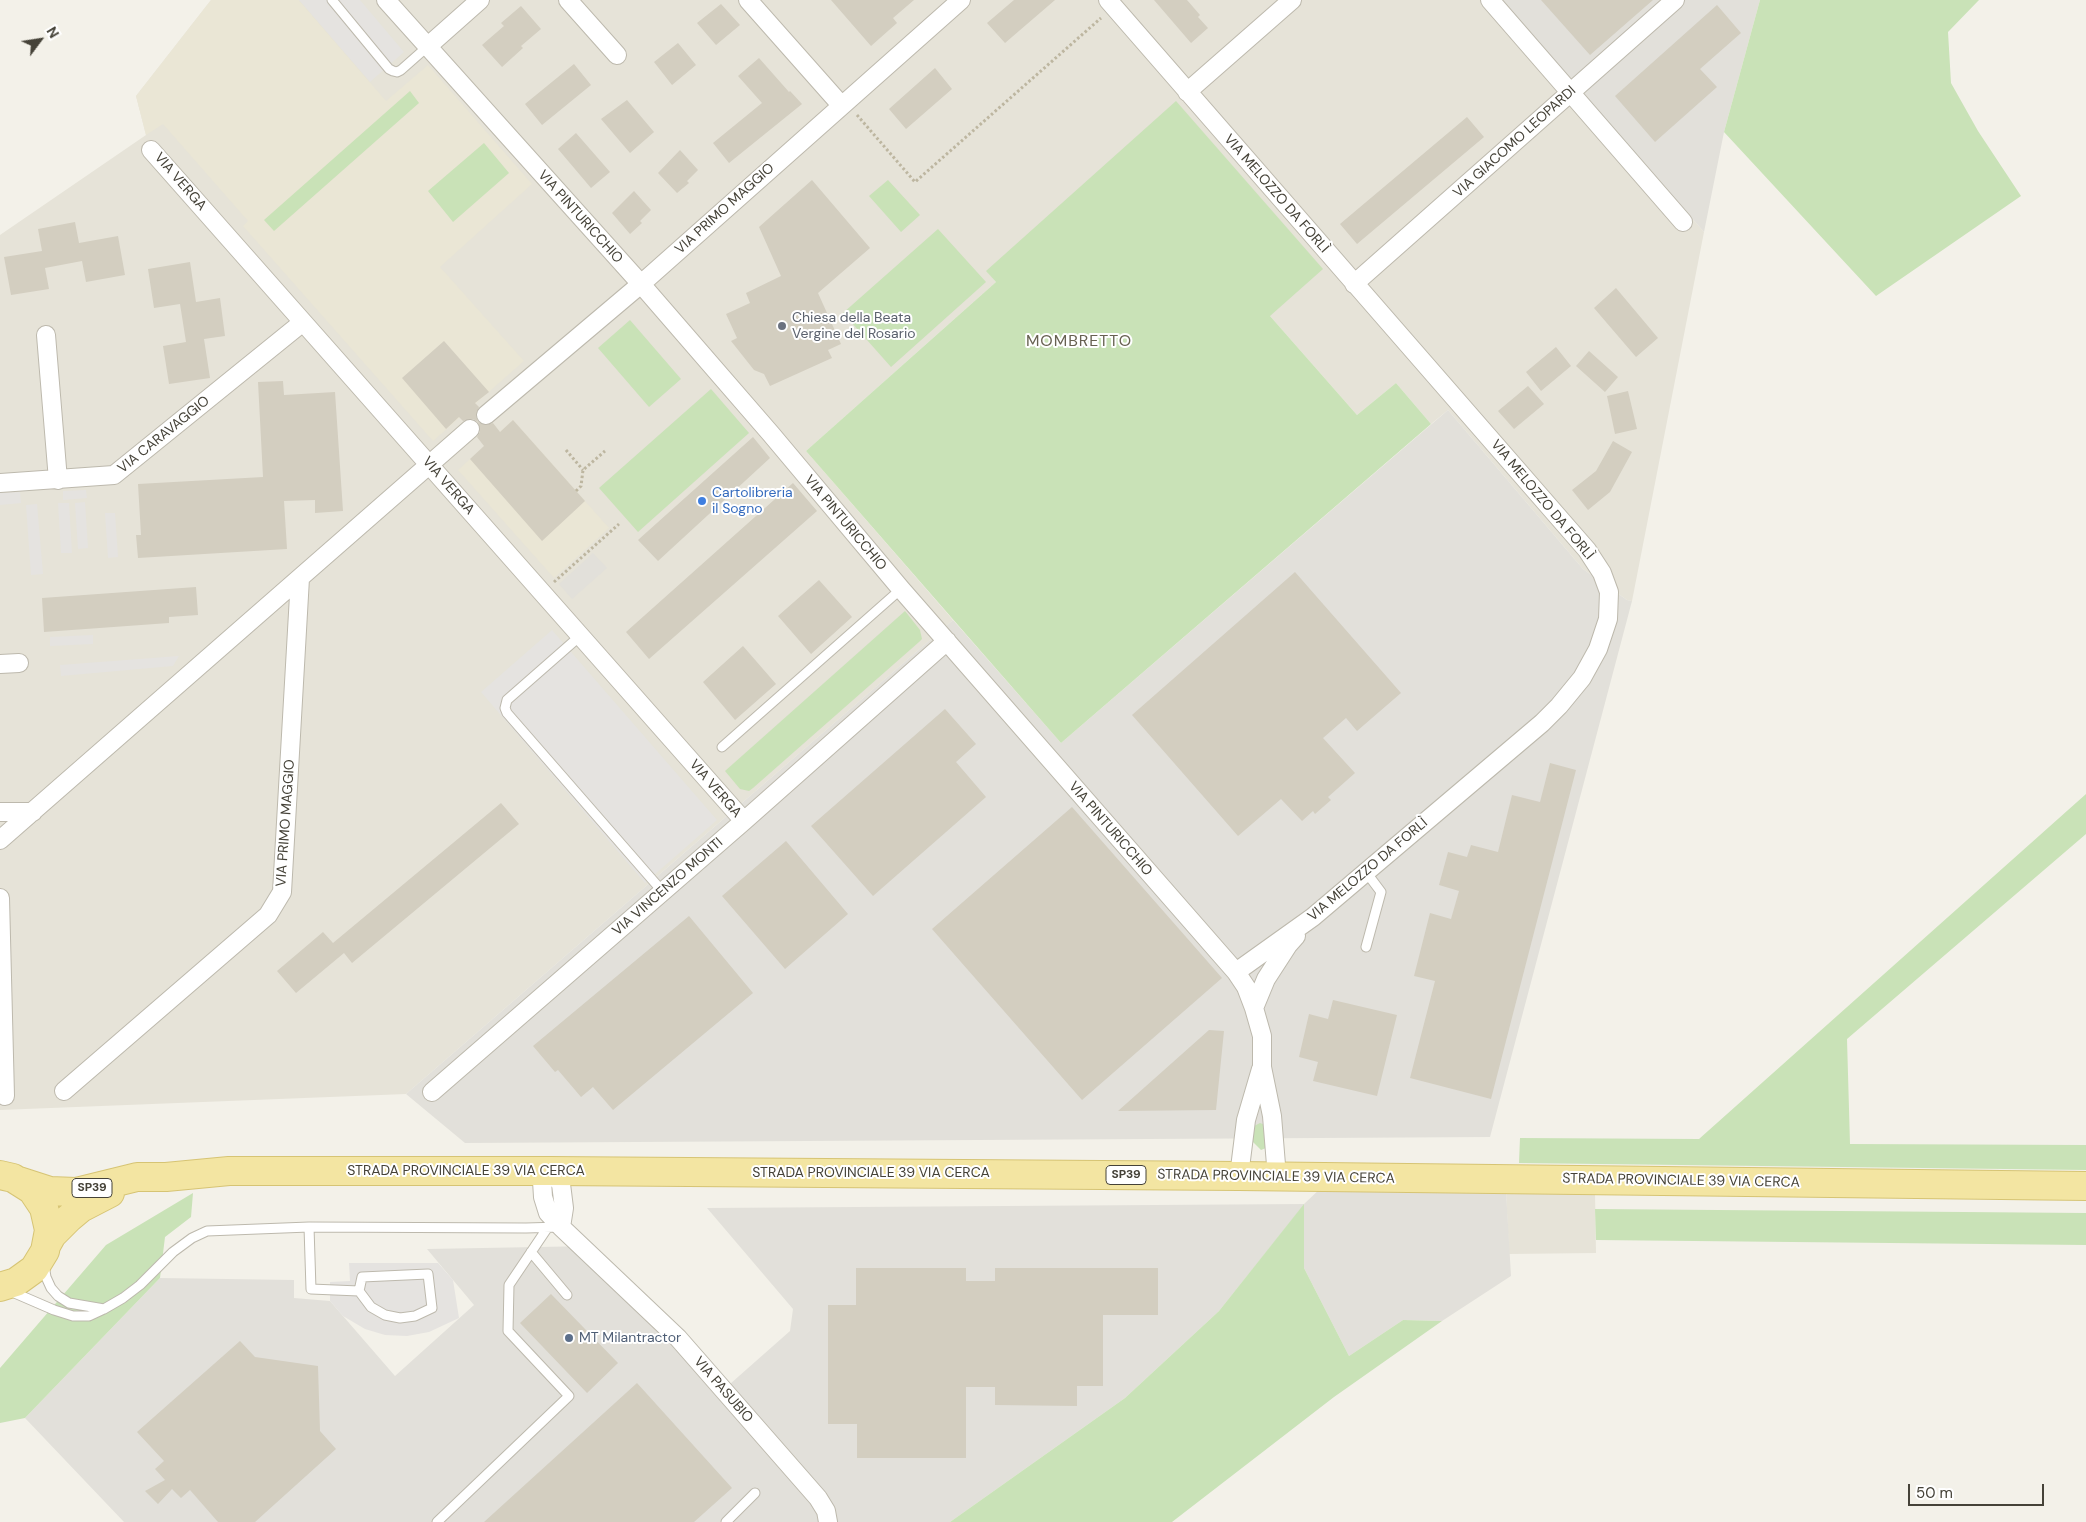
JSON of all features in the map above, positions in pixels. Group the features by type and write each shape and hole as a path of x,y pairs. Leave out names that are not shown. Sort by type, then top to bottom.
{"main road":[{"name":"STRADA PROVINCIALE 39 VIA CERCA","path":"9,1178 50,1191 76,1192 137,1177 166,1177 229,1171 550,1170 1277,1176 2086,1186"},
{"name":"STRADA PROVINCIALE 39 VIA CERCA","path":"0,1287 26,1277 41,1261 52,1236 69,1218 100,1197 120,1188 166,1177"},
{"path":"9,1178 32,1190 44,1208 49,1230 46,1247"}],"street":[{"name":"VIA PINTURICCHIO","path":"386,0 641,284 901,589 1236,972 1246,987 1262,1036 1262,1066"},
{"path":"427,47 480,0"},
{"path":"568,0 617,54"},
{"path":"748,0 843,104"},
{"name":"VIA PRIMO MAGGIO","path":"486,415 641,284 961,0"},
{"path":"1187,92 1292,0"},
{"path":"1490,0 1684,222"},
{"name":"VIA GIACOMO LEOPARDI","path":"1354,284 1675,0"},
{"name":"VIA MELOZZO DA FORLÌ","path":"1111,3 1587,550 1602,573 1609,592 1608,620 1598,649 1582,678 1559,706 1312,917 1236,972"},
{"name":"VIA VERGA","path":"151,150 744,821"},
{"name":"VIA CARAVAGGIO","path":"0,483 114,475 303,322"},
{"path":"46,335 58,480"},
{"path":"0,840 470,429"},
{"name":"VIA PRIMO MAGGIO","path":"64,1091 268,915 282,892 300,578"},
{"name":"VIA VINCENZO MONTI","path":"432,1092 744,821 947,641"},
{"path":"0,664 20,663"},
{"path":"0,812 33,812"},
{"path":"0,898 4,1096"},
{"path":"1254,1008 1266,979 1288,945 1312,917"},
{"path":"1239,1176 1246,1120 1262,1066"},
{"path":"1262,1066 1272,1116 1277,1176"},
{"path":"550,1170 561,1184 564,1208 554,1227"},
{"name":"VIA PASUBIO","path":"554,1227 678,1338 818,1498 826,1511 828,1522"}],"lane":[{"path":"332,0 389,69 393,71 401,70 427,47"},
{"path":"722,746 901,589"},
{"path":"580,636 507,700 504,703 505,708 512,719 662,892"},
{"path":"1366,872 1381,892 1366,947"},
{"path":"0,1287 74,1316 88,1316 123,1298 140,1285 173,1252 192,1238 207,1231 309,1227 554,1227"},
{"path":"309,1227 311,1289 359,1291"},
{"path":"437,1522 569,1396 508,1331 509,1284 531,1252 554,1227"},
{"path":"46,1247 44,1263 46,1277 51,1288 58,1296 69,1303 104,1309"},
{"path":"531,1252 567,1295"},
{"path":"428,1274 432,1308 415,1316 400,1318 385,1315 371,1307 359,1291 362,1277 428,1274"},
{"path":"726,1522 755,1493"}],"path":[{"path":"843,104 915,182 1111,3"},
{"path":"566,450 583,470"},
{"path":"576,491 581,486 583,470 605,451"},
{"path":"543,593 619,524"}],"shaded area":[{"path":"211,0 1502,0 1704,232 1632,601 1627,600 1583,569 1448,410 1431,424 1396,383 1357,415 1270,316 987,271 996,282 806,451 953,620 406,1094 0,1110 0,235 146,135 136,96"},
{"path":"211,0 299,0 386,101 428,65 532,184 440,267 524,361 433,441 243,226 248,221 163,124 146,135 136,96"},
{"path":"299,0 360,0 404,52 370,82"},
{"path":"1502,0 1760,0 1724,132 1704,232"},
{"path":"1448,410 1583,569 1627,600 1632,601 1490,1137 465,1143 406,1094 953,620 1061,743"},
{"path":"513,420 609,528 554,578 458,470"},
{"path":"86,490 87,498 63,500 63,491"},
{"path":"20,492 21,503 0,505 0,493"},
{"path":"85,502 88,548 78,549 75,503"},
{"path":"58,503 69,503 72,553 61,553"},
{"path":"37,504 43,574 31,575 26,505"},
{"path":"105,513 115,513 118,557 108,558"},
{"path":"593,553 607,568 572,599 559,584"},
{"path":"552,630 717,820 645,883 481,692"},
{"path":"93,635 93,644 50,646 50,637"},
{"path":"179,656 173,666 61,676 60,665"},
{"path":"1322,1187 1506,1191 1511,1276 1442,1321 1403,1320 1349,1356 1304,1268 1304,1205 1219,1311 1125,1398 950,1522 124,1522 25,1418 160,1278 294,1280 294,1298 330,1301 395,1376 474,1305 427,1249 593,1246 730,1384 790,1331 793,1309 707,1208 1304,1204"},
{"path":"1506,1191 1595,1193 1596,1253 1509,1254"},
{"path":"349,1263 438,1263 453,1280 459,1318 429,1332 407,1336 385,1335 365,1329 343,1316 330,1301 330,1282 350,1281"}],"green space":[{"path":"1760,0 1979,0 1948,32 1951,83 1978,131 2021,196 1876,296 1724,132"},
{"path":"410,91 419,103 274,231 264,220"},
{"path":"1176,101 1323,269 1270,316 1357,415 1396,383 1431,424 1061,743 806,451 996,282 986,271"},
{"path":"484,143 509,173 453,222 428,191"},
{"path":"888,180 920,215 901,232 869,196"},
{"path":"938,229 986,282 891,367 843,313"},
{"path":"630,320 681,379 649,407 598,348"},
{"path":"711,389 749,433 638,532 599,488"},
{"path":"905,611 920,630 922,639 753,788 749,791 740,789 725,771"},
{"path":"2086,794 2086,834 1847,1039 1850,1144 2086,1145 2086,1170 1519,1163 1520,1138 1699,1139"},
{"path":"1260,1123 1265,1125 1266,1148 1261,1150 1253,1142 1252,1135 1254,1126"},
{"path":"193,1193 191,1217 165,1237 160,1278 25,1418 0,1423 0,1368 106,1245"},
{"path":"1304,1204 1304,1268 1349,1356 1403,1320 1442,1321 1334,1397 1172,1522 950,1522 1125,1398 1219,1311"},
{"path":"1595,1209 2086,1213 2086,1245 1596,1240"}],"building":[{"path":"831,0 914,0 893,18 897,23 871,46"},
{"path":"1014,0 1055,0 1005,43 987,23"},
{"path":"1154,0 1187,0 1208,28 1191,43"},
{"path":"1541,0 1653,0 1590,55"},
{"path":"721,4 740,25 716,45 697,23"},
{"path":"1717,5 1741,33 1700,69 1717,87 1655,142 1615,96"},
{"path":"521,6 541,29 521,46 523,48 502,67 482,45 504,26 501,23"},
{"path":"678,43 696,65 672,85 654,62"},
{"path":"759,58 802,104 729,163 713,143 762,103 738,76"},
{"path":"574,64 591,85 542,125 525,104"},
{"path":"935,68 952,89 906,129 889,109"},
{"path":"627,100 654,132 630,153 601,119"},
{"path":"1467,117 1484,137 1357,244 1340,224"},
{"path":"576,133 610,172 591,188 558,149"},
{"path":"680,150 698,170 687,181 689,183 677,193 658,173"},
{"path":"812,180 870,248 818,293 841,344 828,350 832,358 770,386 764,374 754,370 731,341 737,338 726,314 750,303 746,293 781,276 759,227"},
{"path":"634,191 651,210 640,221 642,223 630,234 612,213"},
{"path":"75,222 79,243 118,236 125,275 86,282 82,261 45,268 49,289 11,295 4,257 42,251 38,229"},
{"path":"190,262 196,302 220,298 225,336 204,339 210,378 169,384 163,346 186,342 180,304 154,308 148,269"},
{"path":"1616,288 1658,338 1636,357 1594,308"},
{"path":"444,341 489,392 475,403 479,407 476,416 478,422 473,419 463,421 459,417 446,429 402,378"},
{"path":"1556,347 1571,366 1541,391 1526,372"},
{"path":"1589,351 1618,377 1605,392 1576,366"},
{"path":"283,381 284,395 335,392 343,511 315,513 315,500 284,501 287,549 138,558 136,535 141,535 138,484 263,477 258,382"},
{"path":"1528,386 1544,404 1514,429 1498,411"},
{"path":"1628,391 1637,429 1615,434 1607,396"},
{"path":"513,420 585,501 542,541 470,459 484,446 477,437 480,432 478,422 487,425 493,423 500,432"},
{"path":"753,437 770,458 658,561 638,540"},
{"path":"1613,441 1632,452 1610,492 1588,510 1572,490 1596,471"},
{"path":"793,483 817,511 649,659 626,632"},
{"path":"1295,572 1401,693 1357,731 1346,718 1323,738 1355,773 1328,797 1331,800 1315,814 1313,811 1302,821 1281,799 1238,836 1132,715"},
{"path":"819,580 852,617 811,654 778,616"},
{"path":"196,587 198,615 169,617 169,623 44,632 42,598"},
{"path":"743,646 776,684 735,720 703,682"},
{"path":"945,709 976,744 956,762 986,797 873,896 811,826"},
{"path":"1550,763 1576,770 1491,1099 1410,1078 1435,981 1414,976 1430,913 1451,919 1459,891 1439,885 1448,852 1467,857 1471,845 1498,852 1512,795 1540,802"},
{"path":"501,803 519,824 352,963 344,953 296,993 277,971 323,932 333,943"},
{"path":"1072,807 1222,978 1082,1100 932,929"},
{"path":"786,841 848,914 785,969 722,896"},
{"path":"689,916 753,993 613,1110 593,1087 581,1097 558,1070 555,1072 533,1046"},
{"path":"1333,1000 1397,1015 1377,1096 1313,1081 1318,1062 1299,1057 1309,1014 1328,1019"},
{"path":"1209,1030 1224,1031 1216,1110 1118,1111"},
{"path":"856,1268 966,1268 966,1281 995,1281 995,1268 1158,1268 1158,1315 1103,1315 1103,1386 1077,1386 1077,1406 995,1405 995,1387 966,1387 966,1458 857,1458 857,1424 828,1424 828,1305 856,1305"},
{"path":"551,1294 618,1363 587,1393 520,1323"},
{"path":"240,1341 255,1357 318,1366 320,1431 336,1449 255,1522 218,1522 190,1490 181,1498 172,1489 158,1504 145,1491 165,1480 155,1469 164,1461 137,1432"},
{"path":"637,1383 732,1488 694,1522 484,1522"}],"place":[{"name":"Chiesa della Beata Vergine del Rosario","path":"782,326"},
{"name":"Cartolibreria il Sogno","path":"702,501"},
{"name":"MT Milantractor","path":"569,1338"}],"district":[{"name":"MOMBRETTO","path":"1079,342"}]}
